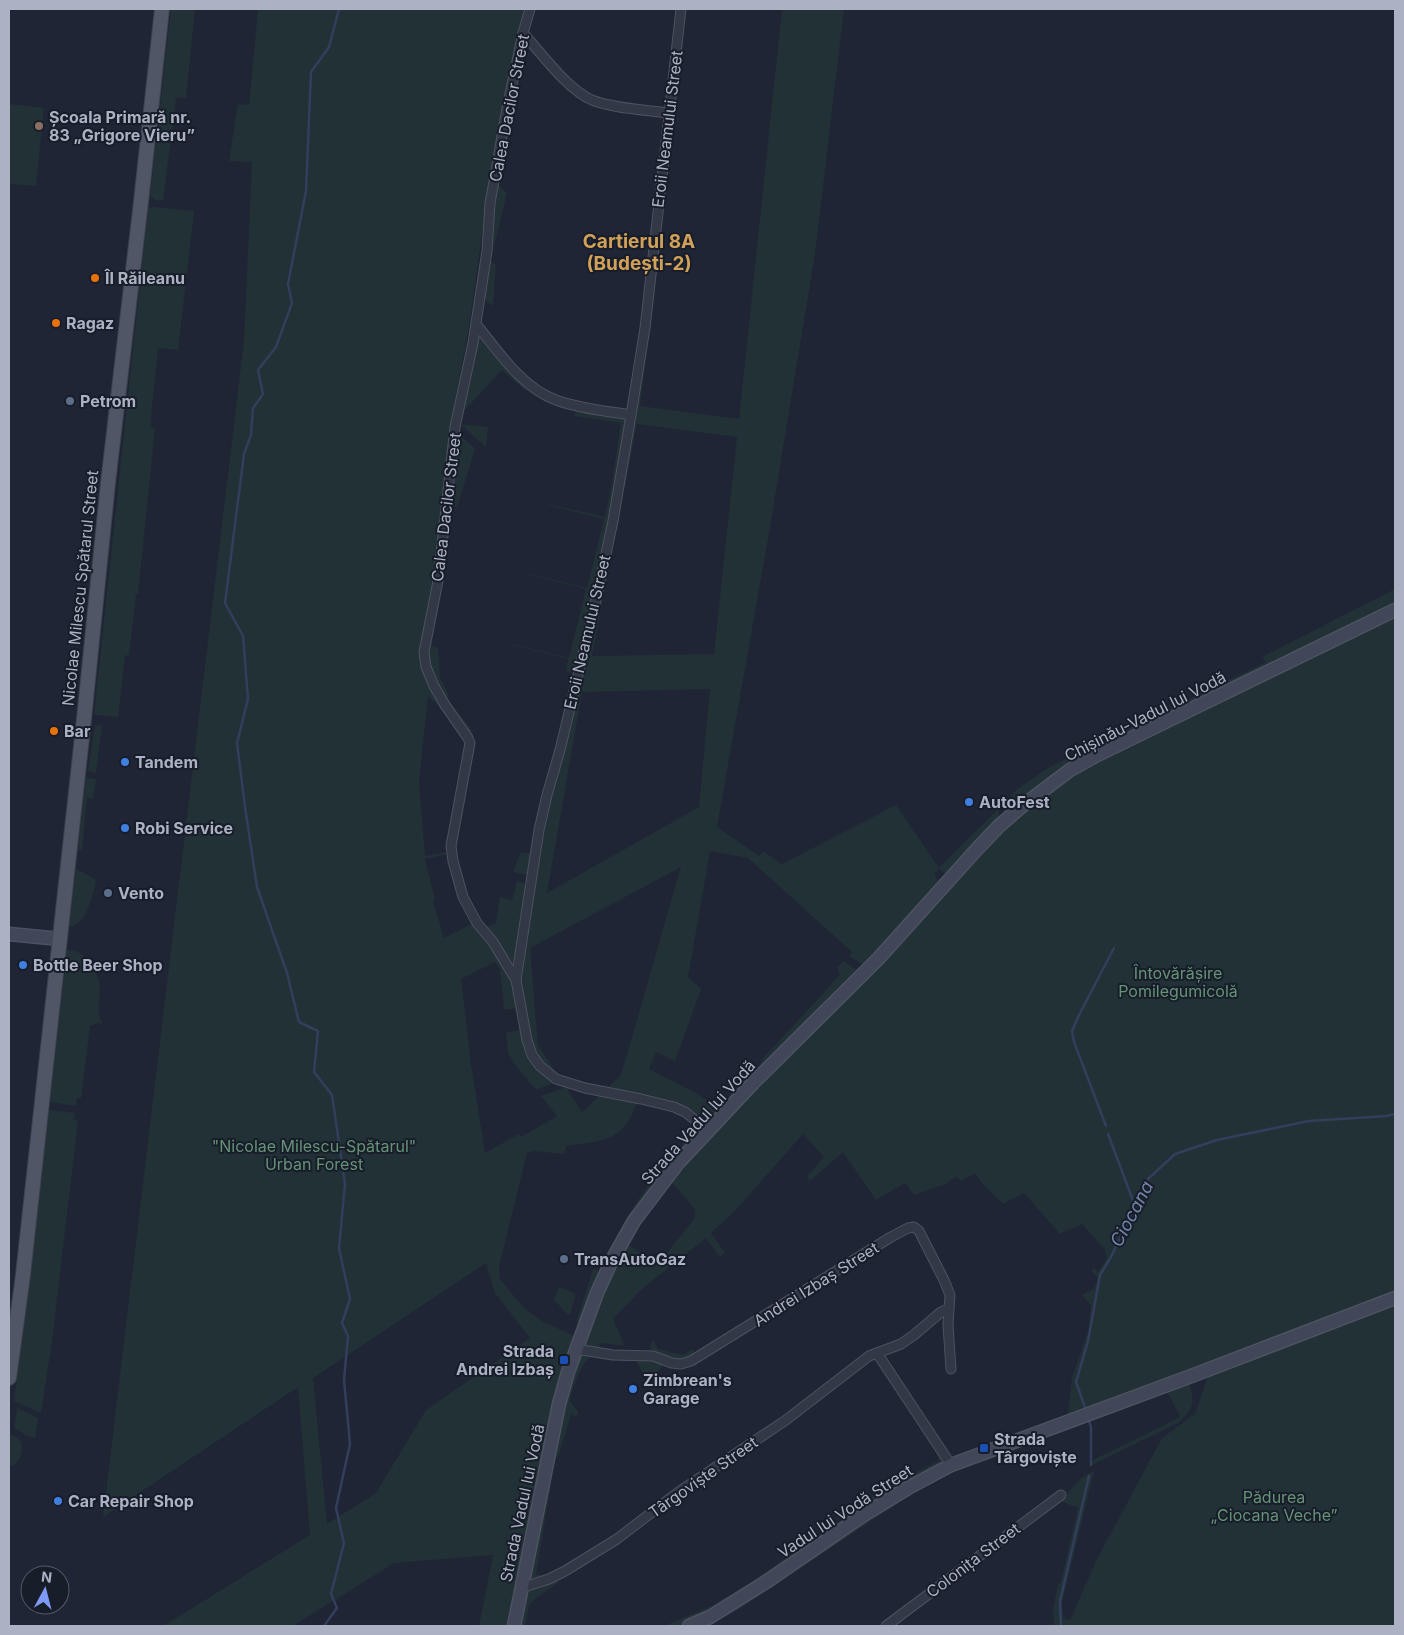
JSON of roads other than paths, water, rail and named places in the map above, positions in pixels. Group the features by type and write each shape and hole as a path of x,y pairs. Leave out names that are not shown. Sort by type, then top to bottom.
{"main road":[{"name":"Nicolae Milescu Spătarul Street","path":"9,1378 23,1274 162,9"},
{"name":"Chișinău-Vadul lui Vodă","path":"878,960 976,849 999,826 1070,770 1126,740 1395,610"},
{"path":"9,934 60,939"},
{"name":"Strada Vadul lui Vodă","path":"514,1626 559,1404 576,1349 597,1293 612,1260 630,1228 665,1178 708,1130 878,960"},
{"name":"Vadul lui Vodă Street","path":"689,1626 710,1617 766,1582 865,1514 951,1465 1395,1298"}],"street":[{"name":"Calea Dacilor Street","path":"516,980 493,942 477,923 463,897 451,846 470,743 434,686 426,667 424,652 438,581 455,427 476,324 487,251 493,185 507,108 530,9"},
{"name":"Eroii Neamului Street","path":"681,9 645,328 632,415 598,591 560,750 547,795 533,865 516,980 527,1040 532,1055 540,1066 556,1079 584,1088 674,1107 690,1115 708,1130"},
{"path":"523,33 564,79 592,100 603,104 668,113"},
{"path":"476,324 520,376 544,395 573,406 632,415"},
{"name":"Andrei Izbaș Street","path":"576,1349 612,1355 653,1356 672,1364 691,1361 908,1228 914,1227 918,1231 944,1280 950,1295 948,1309 951,1369"},
{"name":"Târgoviște Street","path":"521,1588 549,1579 617,1539 677,1493 786,1420 869,1356 901,1344 941,1312 948,1309"},
{"path":"877,1353 951,1465"},
{"name":"Colonița Street","path":"886,1626 1061,1495"}],"waterway":[{"path":"324,1626 337,1608 331,1594 344,1543 336,1508 350,1444 344,1380 348,1336 342,1323 350,1299 339,1248 345,1184 332,1095 314,1072 318,1031 299,1022 287,973 257,887 237,743 248,699 243,636 225,603 244,454 251,435 253,408 263,394 258,370 276,347 292,303 288,284 306,191 311,72 329,47 339,9"},
{"path":"1106,1126 1074,1042 1072,1031 1114,948"},
{"name":"Ciocana","path":"1086,1410 1076,1382 1088,1341 1100,1275 1111,1257 1148,1179 1175,1154 1217,1140 1309,1121 1395,1114"},
{"path":"1108,1134 1135,1206"},
{"name":"Ciocana","path":"1089,1421 1091,1427 1091,1465"},
{"name":"Ciocana","path":"1061,1626 1060,1601 1089,1476"}],"place":[{"name":"Școala Primară nr. 83 „Grigore Vieru”","path":"39,126"},
{"name":"ÎI Răileanu","path":"95,278"},
{"name":"Ragaz","path":"56,323"},
{"name":"Petrom","path":"70,401"},
{"name":"Bar","path":"54,731"},
{"name":"Tandem","path":"125,762"},
{"name":"AutoFest","path":"969,802"},
{"name":"Robi Service","path":"125,828"},
{"name":"Vento","path":"108,893"},
{"name":"Bottle Beer Shop","path":"23,965"},
{"name":"TransAutoGaz","path":"564,1259"},
{"name":"Strada Andrei Izbaș","path":"564,1360"},
{"name":"Zimbrean's Garage","path":"633,1389"},
{"name":"Strada Târgoviște","path":"984,1448"},
{"name":"Car Repair Shop","path":"58,1501"}],"district":[{"name":"Cartierul 8A (Budești-2)","path":"639,252"}],"park label":[{"name":"Întovărășire Pomilegumicolă","path":"1178,982"},
{"name":"\"Nicolae Milescu-Spătarul\" Urban Forest","path":"314,1155"},
{"name":"Pădurea „Ciocana Veche”","path":"1274,1506"}]}
